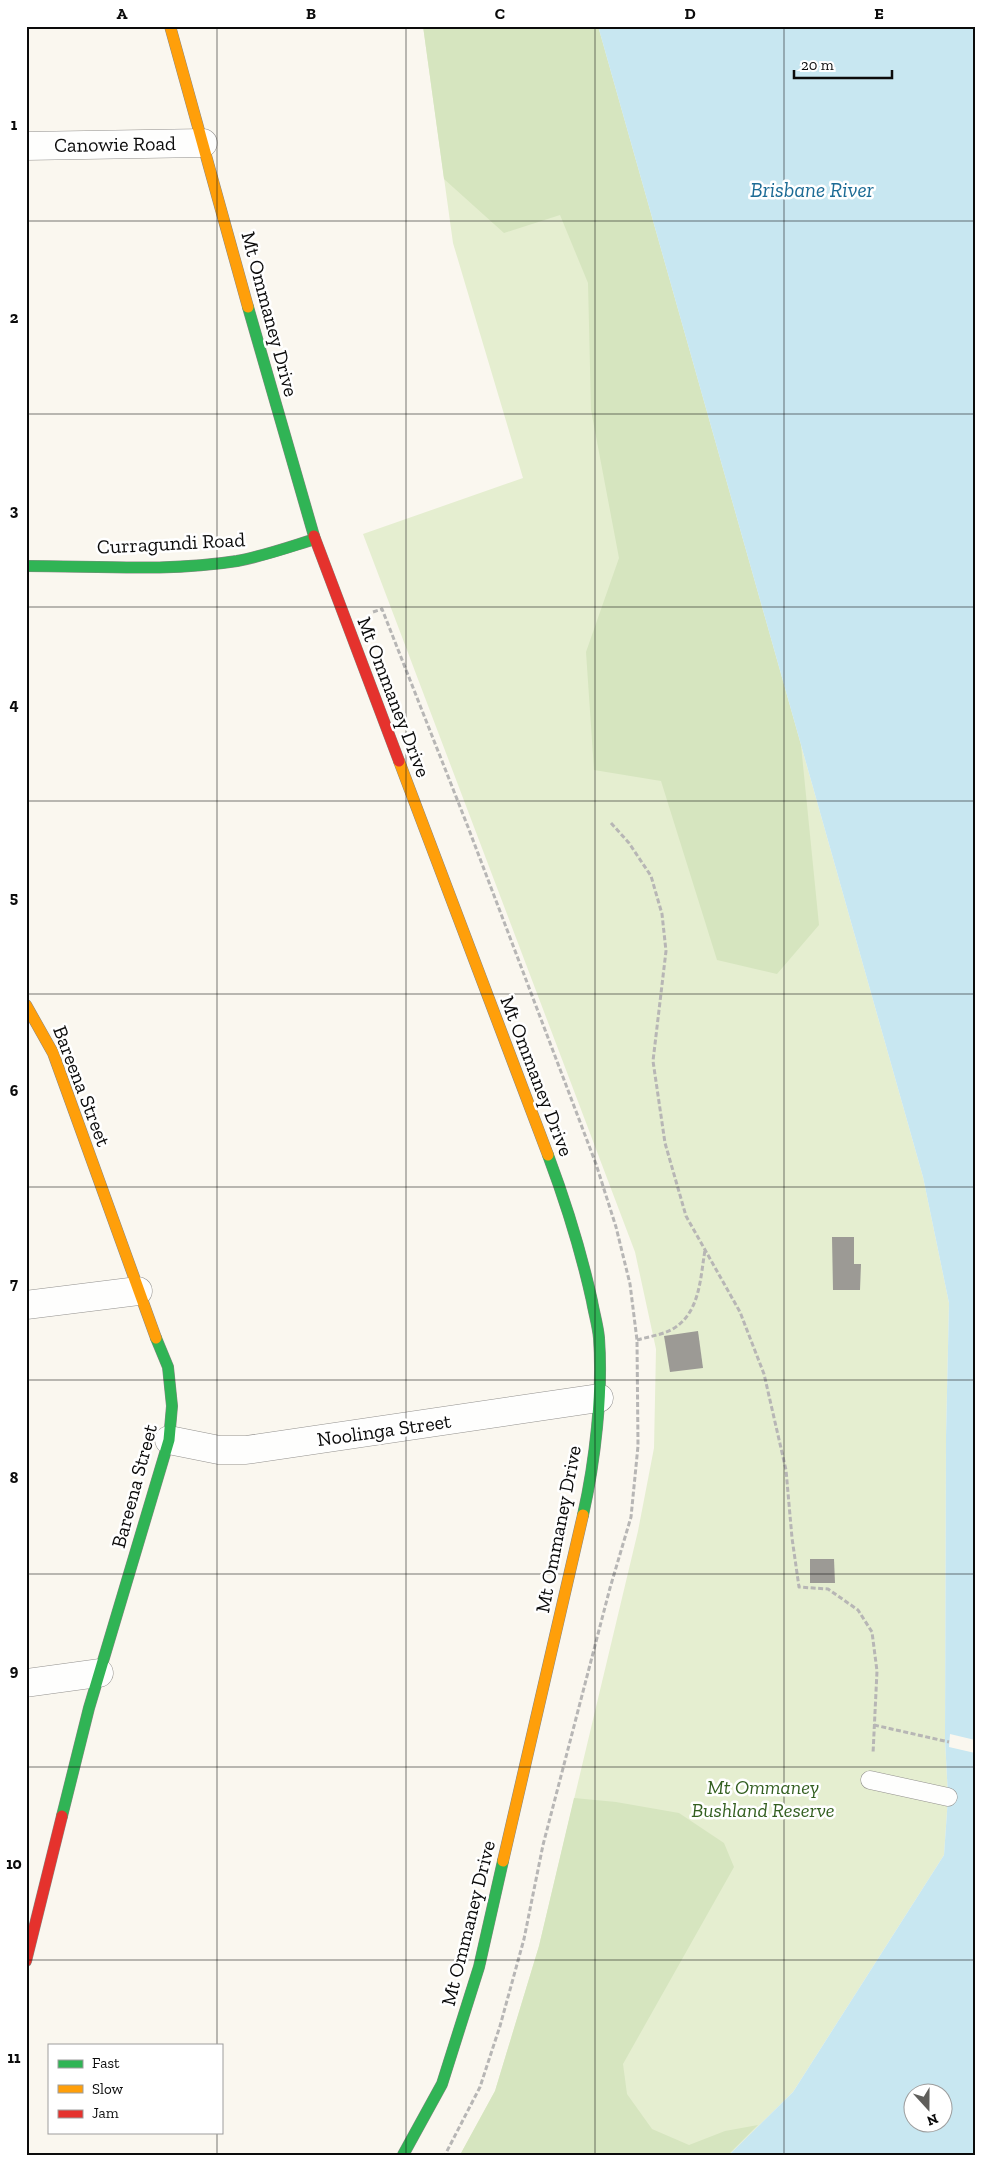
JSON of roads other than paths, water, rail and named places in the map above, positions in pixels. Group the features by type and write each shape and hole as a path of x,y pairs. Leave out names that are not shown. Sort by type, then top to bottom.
{"street":[{"name":"Mt Ommaney Drive","path":"170,26 270,387 315,539 567,1207 585,1269 599,1337 599,1398 589,1489 480,1968 442,2084 403,2155"},
{"name":"Canowie Road","path":"26,146 203,142"},
{"name":"Curragundi Road","path":"26,566 149,567 226,562 260,556 315,539"},
{"name":"Bareena Street","path":"26,1005 53,1053 138,1291 168,1367 172,1406 169,1440 88,1708 26,1961"},
{"path":"26,1305 138,1291"},
{"name":"Noolinga Street","path":"169,1440 218,1450 246,1450 599,1398"},
{"path":"26,1683 99,1673"}],"lane":[{"path":"870,1780 948,1797"}],"water":[{"name":"Brisbane River","path":"598,26 975,26 975,2155 729,2155 793,2092 944,1855 948,1797 945,1739 946,1436 949,1303 923,1177"}],"park label":[{"name":"Mt Ommaney Bushland Reserve","path":"763,1798"}]}
